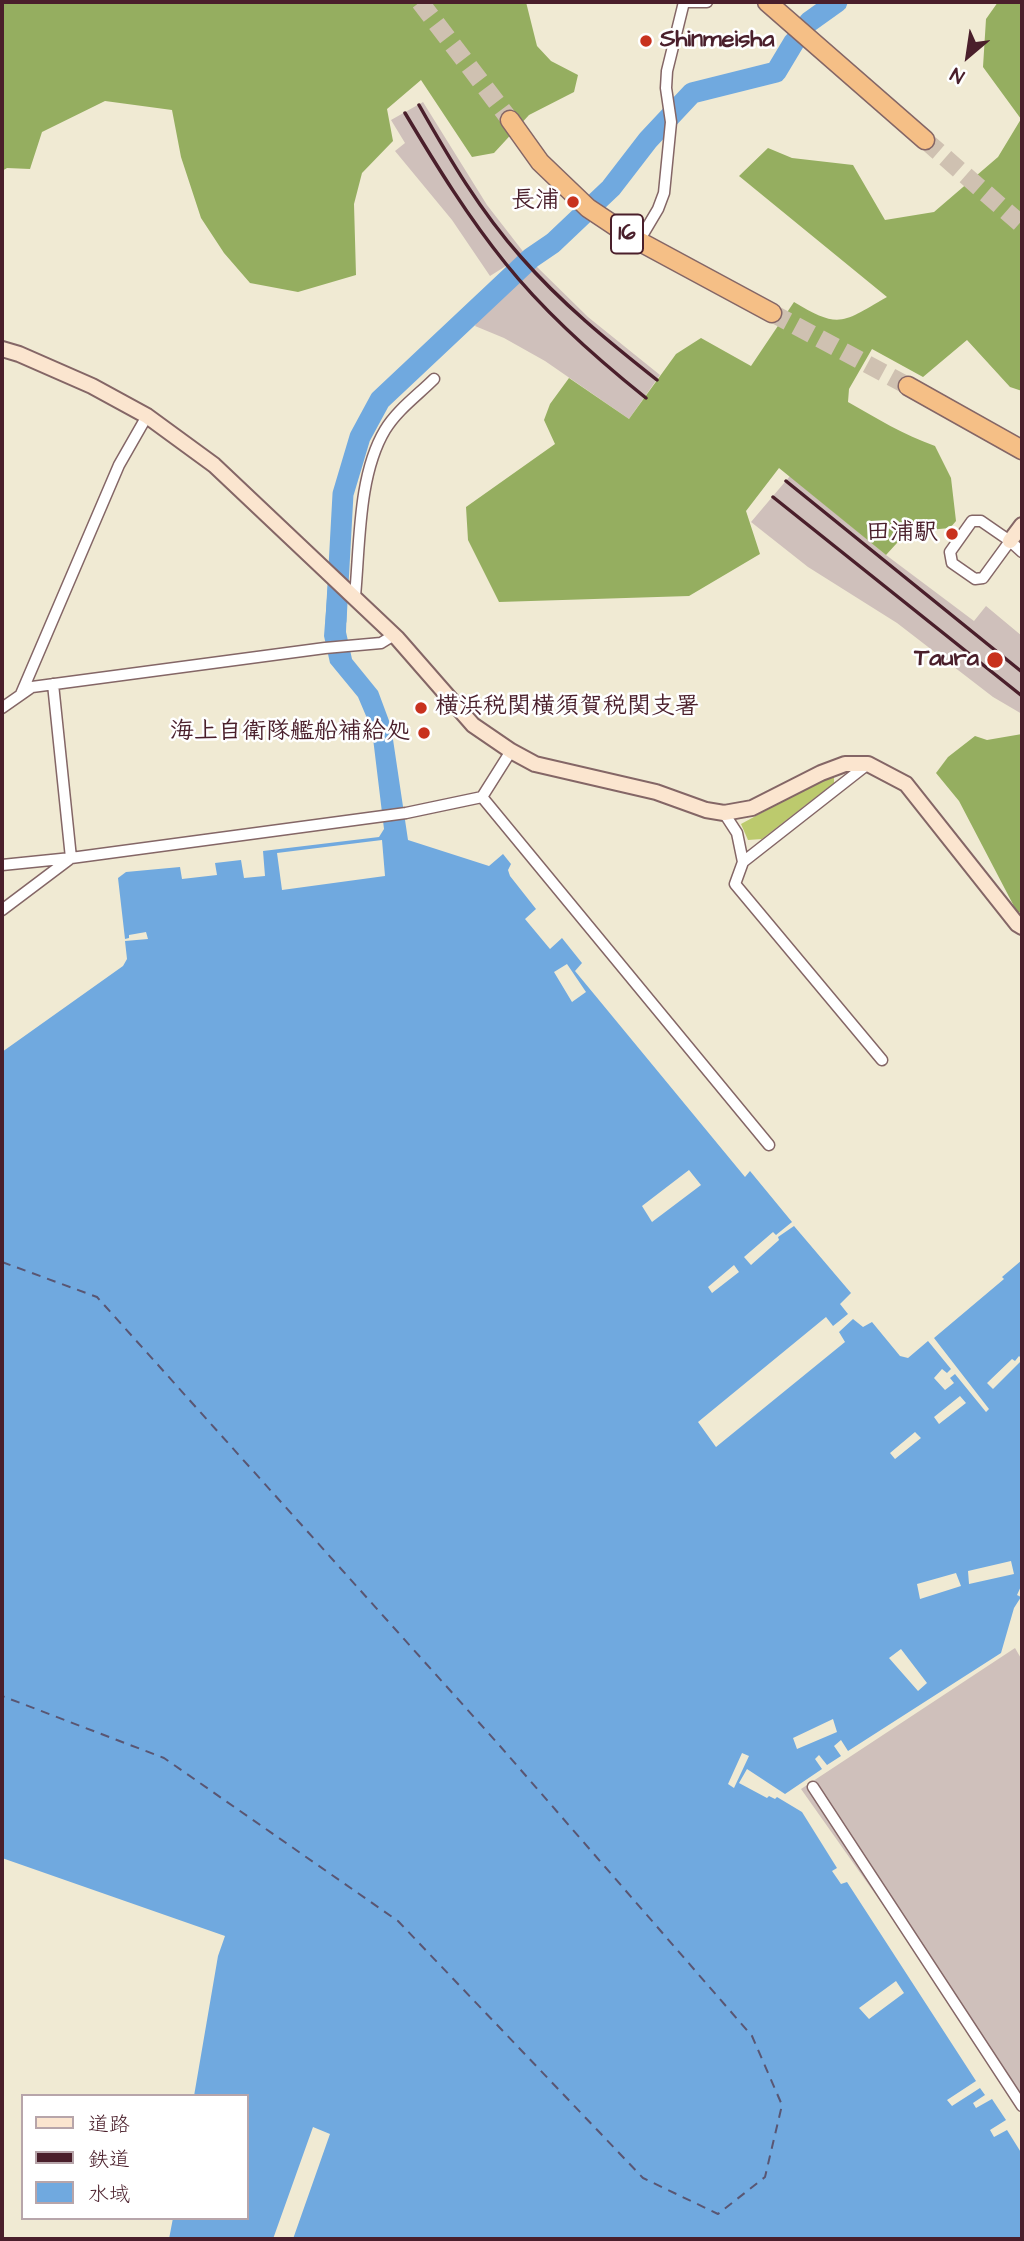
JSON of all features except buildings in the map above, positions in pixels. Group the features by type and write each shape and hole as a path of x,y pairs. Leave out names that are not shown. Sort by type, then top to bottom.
{"highway":[{"path":"767,2 925,140"},
{"name":"16","path":"510,120 540,162 588,208 639,241 772,313"},
{"path":"908,386 1022,450"}],"street":[{"path":"639,241 658,209 664,192 671,122 666,88 667,71 685,2 707,2"},
{"path":"2,349 92,386 147,416 214,465 394,635 473,725 512,751 535,764 656,792 706,810 724,813 752,808 821,773 845,764 868,764 906,784 1022,928"},
{"path":"352,593 373,456 386,429 397,415 435,379"},
{"path":"20,694 118,465 147,416"},
{"path":"1022,525 1010,541 983,578 975,579 952,563 950,552 972,521 981,521 1010,541 1022,552"},
{"path":"2,708 32,687 381,643 394,635"},
{"path":"54,684 71,858"},
{"path":"2,865 406,813 482,797 512,751"},
{"path":"743,862 868,764"},
{"path":"482,797 769,1145"},
{"path":"724,813 737,833 743,862 735,884 882,1060"},
{"path":"2,910 71,858"},
{"path":"813,1787 1022,2106"}],"shaded area":[{"path":"423,102 487,205 525,254 490,276 452,220 395,151 405,143 391,120"},
{"path":"534,264 588,317 660,375 629,419 545,361 504,338 475,326 483,309"},
{"path":"790,476 886,555 974,621 986,606 1022,636 1022,714 993,697 897,623 808,567 751,522"},
{"path":"1015,1648 1022,1660 1022,2102 801,1789"}],"green space":[{"path":"2,2 526,2 537,46 551,61 578,75 574,92 529,115 494,153 472,157 421,80 387,109 393,141 362,173 354,204 356,275 298,292 250,283 224,253 201,218 181,157 172,110 105,101 42,132 30,169 7,168 2,171"},
{"path":"998,2 1022,2 1022,391 1010,387 967,340 923,377 872,349 849,389 848,402 935,446 951,478 956,521 950,528 907,532 886,555 779,468 746,511 760,554 689,596 499,602 468,540 466,507 555,444 544,420 550,404 569,378 629,419 676,354 701,338 751,366 794,302 822,317 841,319 887,297 739,176 768,148 792,158 853,165 885,220 934,212 998,157 1021,119 983,67 986,19"},
{"path":"1022,734 1022,913 1017,912 959,801 936,773 948,757 975,736 987,740"},
{"path":"831,775 834,777 834,783 762,839 748,840 741,824"}],"water":[{"path":"328,585 347,602 346,632 352,659 378,691 391,726 408,840 489,866 503,854 511,864 508,870 510,876 536,909 525,919 550,949 562,938 582,963 575,971 745,1177 750,1171 792,1222 776,1235 773,1232 744,1257 751,1265 779,1240 778,1237 794,1226 851,1293 840,1304 848,1314 833,1326 826,1317 698,1422 716,1447 845,1342 839,1332 853,1319 863,1327 872,1322 900,1356 908,1358 928,1341 951,1369 947,1373 942,1369 934,1378 945,1390 954,1383 950,1378 955,1374 986,1412 989,1409 934,1338 1004,1279 1002,1277 1022,1260 1022,1359 1019,1356 1015,1361 1012,1359 987,1383 993,1389 1022,1360 1022,1584 1017,1595 1021,1597 1014,1608 1001,1653 848,1751 841,1740 834,1746 841,1756 827,1765 819,1755 815,1759 822,1769 785,1794 747,1769 739,1783 767,1798 777,1797 802,1812 837,1868 832,1871 841,1884 847,1882 976,2081 947,2100 952,2106 980,2088 985,2095 973,2103 976,2108 992,2099 1006,2120 990,2130 994,2137 1007,2130 1022,2154 1022,2239 293,2239 330,2134 313,2127 273,2239 169,2239 173,2220 248,2220 248,2094 194,2094 218,1956 225,1936 2,1858 2,1052 123,966 127,959 125,941 148,939 146,932 129,935 129,938 125,939 118,878 126,872 180,867 182,879 217,875 215,863 241,860 244,878 265,876 263,851 379,837 384,829 372,730 358,697 330,663 324,636","holes":["382,840 385,876 282,890 277,853","567,964 586,992 572,1002 554,972","689,1170 701,1185 652,1222 642,1206","734,1265 739,1272 712,1293 708,1287","960,1396 966,1403 939,1424 934,1417","915,1432 921,1438 895,1459 890,1453","1011,1561 1014,1574 969,1584 968,1571","956,1573 961,1586 920,1599 917,1584","901,1649 927,1683 918,1691 889,1658","833,1719 837,1732 797,1749 793,1738","742,1753 749,1756 734,1788 728,1784","896,1981 904,1993 869,2019 859,2008"]}],"waterway":[{"path":"809,22 837,2"},
{"path":"336,621 343,494 360,437 380,400 531,258 553,243 611,188 648,140 692,93 776,72 794,42"}],"ferry route":[{"path":"2,1262 97,1297 500,1746 752,2036 782,2105 765,2177 718,2214 643,2178 398,1921 164,1758 2,1696"}],"tunnel":[{"path":"420,2 510,120"},
{"path":"925,140 1022,225"},
{"path":"772,313 908,386"}],"railway":[{"path":"419,105 479,203 521,257 603,337 657,380"},
{"path":"405,113 466,209 521,282 572,335 646,398"},
{"path":"786,481 1022,672"},
{"path":"773,497 1022,696"}],"place":[{"name":"Shinmeisha","path":"646,41"},
{"name":"長浦","path":"573,202"},
{"name":"田浦駅","path":"952,534"},
{"name":"Taura","path":"995,660"},
{"name":"横浜税関横須賀税関支署","path":"421,708"},
{"name":"海上自衛隊艦船補給処","path":"424,733"}]}
